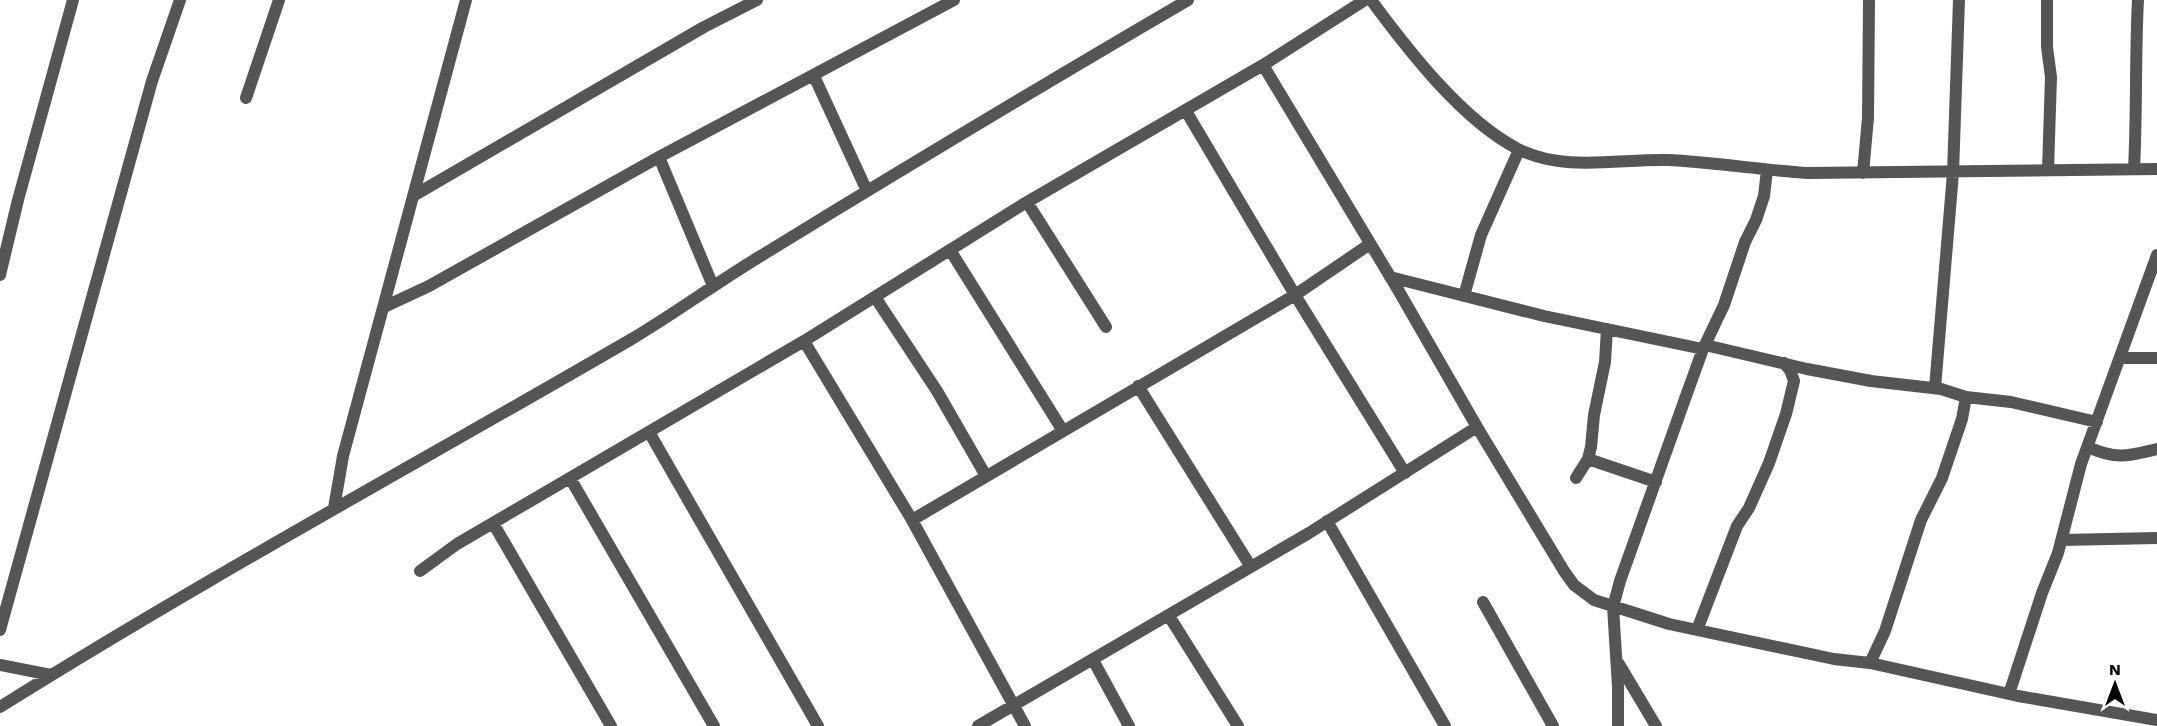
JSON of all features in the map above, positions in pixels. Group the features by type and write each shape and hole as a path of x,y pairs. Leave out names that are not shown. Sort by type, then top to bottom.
{"street":[{"path":"0,276 21,189 73,0"},
{"path":"0,630 152,81 180,0"},
{"path":"246,98 279,0"},
{"path":"334,508 343,456 466,0"},
{"path":"412,196 704,27 757,0"},
{"path":"384,307 429,286 659,157 954,0"},
{"path":"659,157 869,49 954,0"},
{"path":"0,707 109,639 334,508 634,338 713,286 867,191 1188,0"},
{"path":"420,570 457,544 804,341 1027,202 1263,65 1365,0"},
{"path":"1371,0 1414,55 1480,126 1519,150 1544,158 1573,162 1664,160 1722,163 1808,173 2157,169"},
{"path":"1863,173 1868,118 1869,0"},
{"path":"1935,388 1953,173 1959,0"},
{"path":"2047,0 2047,47 2051,77 2048,170"},
{"path":"2134,169 2138,0"},
{"path":"1263,65 1564,572 1582,592 1594,600 1613,607 1669,624 1834,659 1870,663 2009,694 2157,720"},
{"path":"814,76 867,191"},
{"path":"1186,111 1295,295 1405,473"},
{"path":"1464,296 1481,235 1519,150"},
{"path":"659,157 713,286"},
{"path":"1618,726 1613,607 1620,581 1704,347 1724,305 1745,242 1756,220 1764,196 1767,170"},
{"path":"1027,202 1106,327"},
{"path":"912,520 1295,295 1370,244"},
{"path":"950,250 1063,430"},
{"path":"2009,694 2042,592 2062,540 2081,464 2154,271 2157,255"},
{"path":"1390,278 1607,329 1871,381 1935,388 1966,397 2011,402 2097,422"},
{"path":"875,297 937,391 986,476"},
{"path":"1576,478 1588,459 1605,362 1607,329"},
{"path":"804,341 912,520 1025,726"},
{"path":"2120,358 2157,358"},
{"path":"1697,630 1737,526 1749,508 1769,463 1786,414 1794,381 1790,370 1784,363"},
{"path":"1138,386 1251,567"},
{"path":"1870,663 1885,631 1921,520 1942,478 1962,419 1966,397"},
{"path":"978,726 1251,567 1477,427"},
{"path":"649,432 818,726"},
{"path":"2088,447 2110,456 2137,454 2157,449"},
{"path":"1588,459 1656,482"},
{"path":"570,478 714,726"},
{"path":"1327,521 1445,726"},
{"path":"493,523 611,726"},
{"path":"2062,540 2157,538"},
{"path":"1483,602 1554,726"},
{"path":"1169,615 1238,726"},
{"path":"1093,660 1129,726"},
{"path":"1617,660 1656,726"},
{"path":"0,665 51,675"}]}
